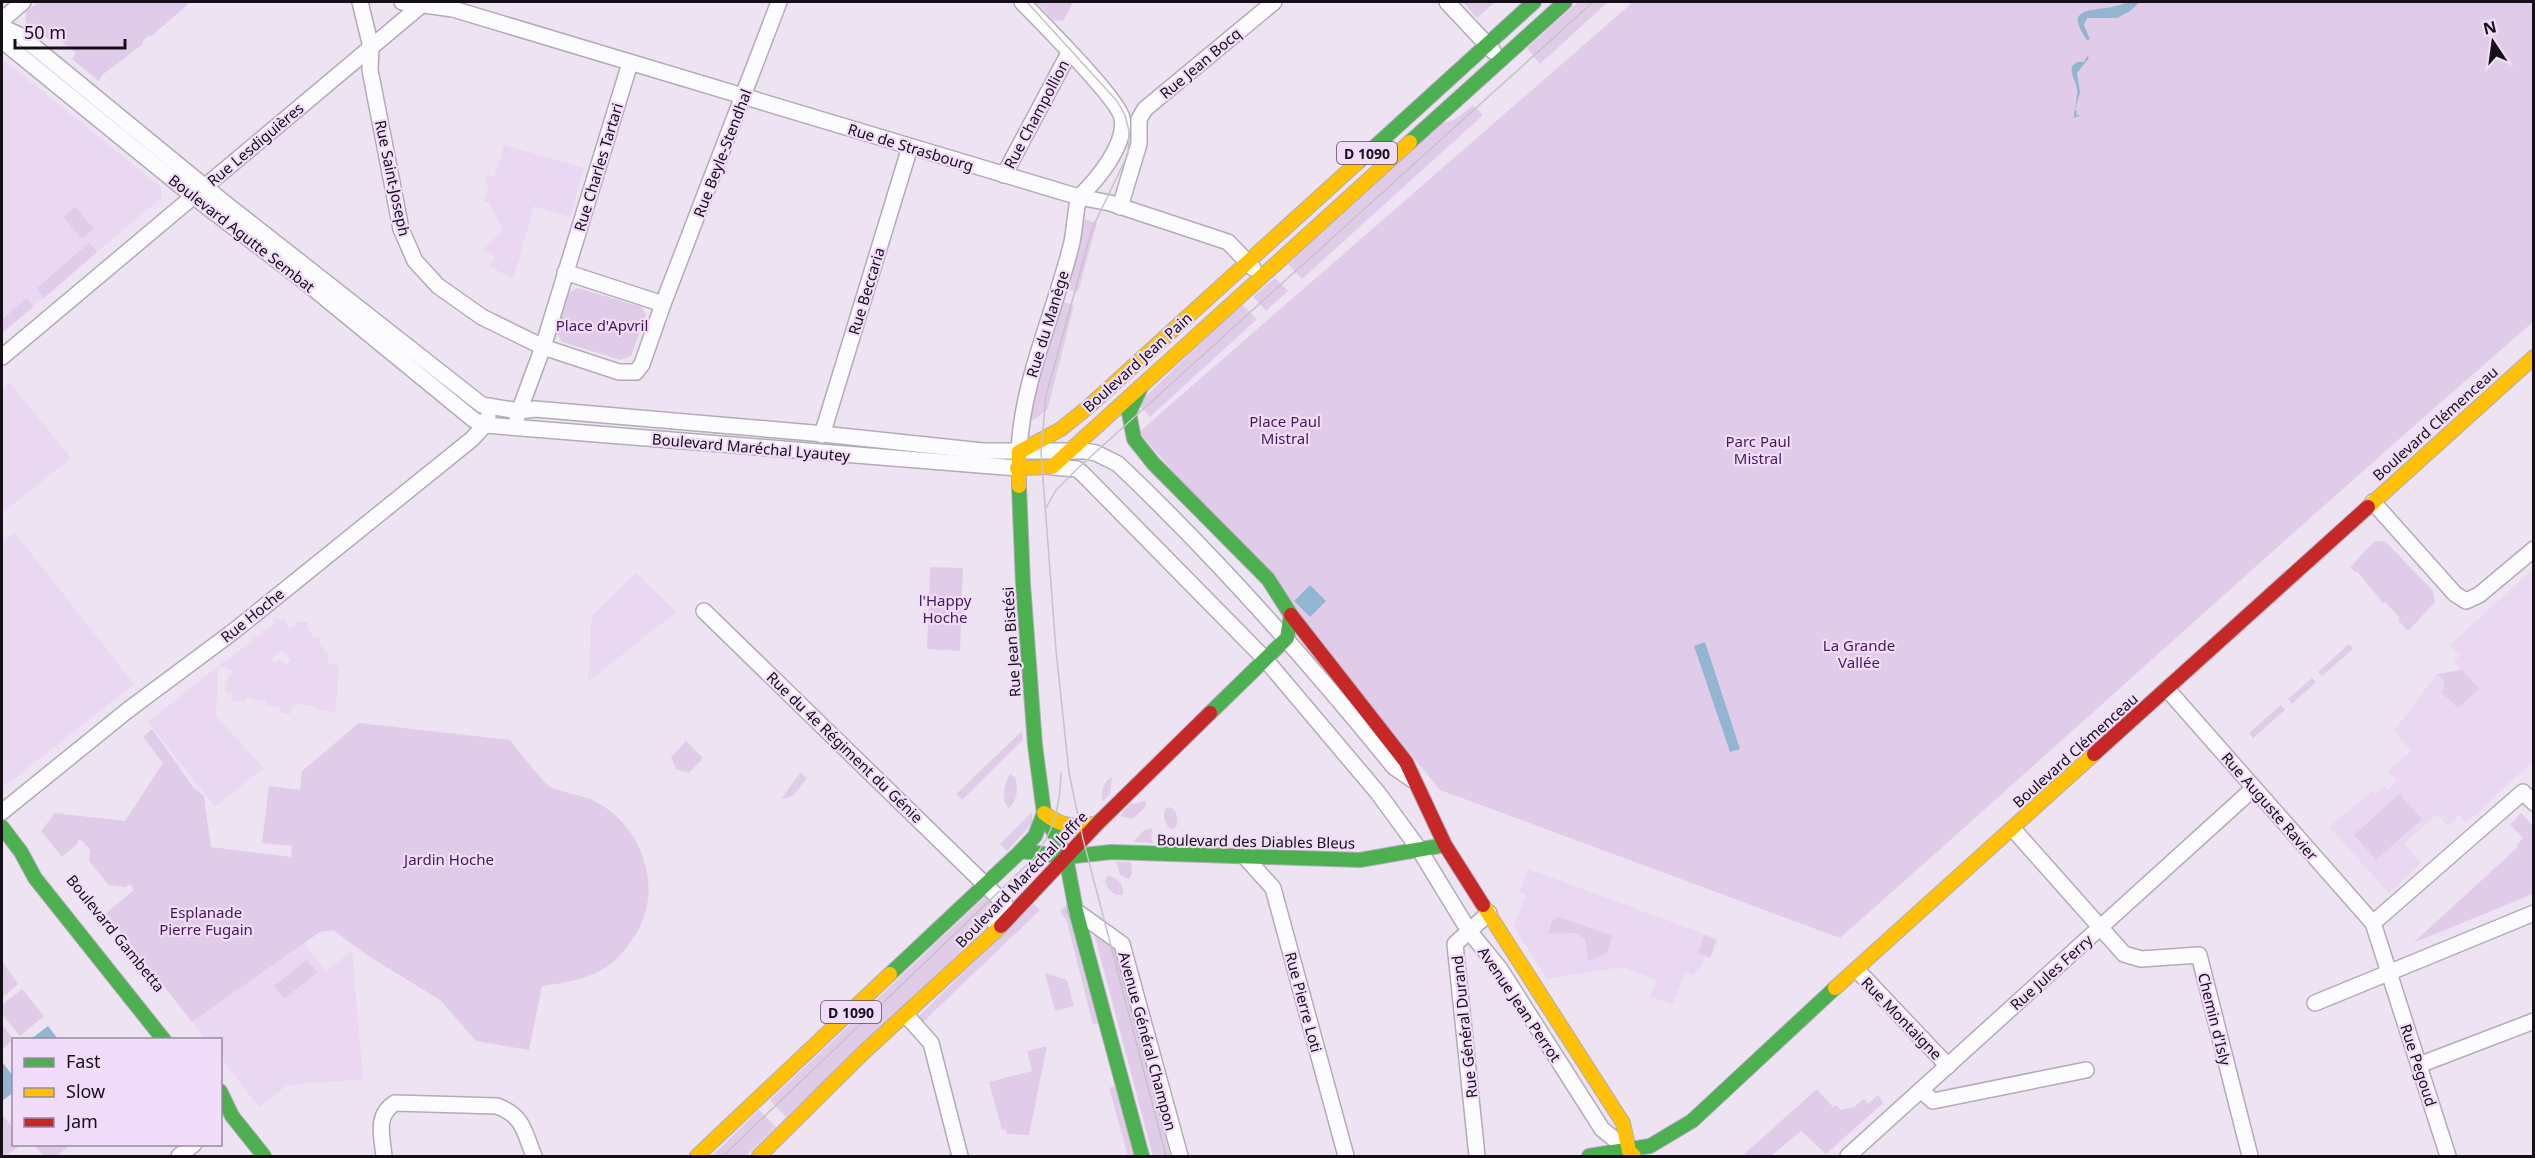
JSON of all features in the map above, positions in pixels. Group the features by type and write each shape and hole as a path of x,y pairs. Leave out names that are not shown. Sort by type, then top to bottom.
{"main road":[{"name":"Boulevard Jean Pain","path":"1019,452 1041,442 1076,417 1534,2"},
{"name":"Boulevard Jean Pain","path":"1052,467 1565,2"},
{"name":"Boulevard Clémenceau","path":"1589,1156 1631,1154 1650,1146 1692,1121 2532,359"},
{"name":"D 1090","path":"1141,387 1130,413 1134,439 1153,463 1268,579 1291,615"},
{"name":"Rue Jean Bistési","path":"1019,452 1017,468 1019,518 1034,734 1044,813"},
{"path":"1017,468 1052,467"},
{"path":"1287,638 1291,615"},
{"path":"1291,615 1406,762 1445,845"},
{"name":"Boulevard Maréchal Joffre","path":"759,1156 1018,910 1098,823 1287,638"},
{"name":"D 1090","path":"1021,851 1035,836 1044,813"},
{"path":"1044,813 1072,827 1098,823 1101,843 1111,852"},
{"path":"1044,813 1066,857 1076,911 1142,1156"},
{"name":"Boulevard Gambetta","path":"2,826 21,852 45,870 170,1037"},
{"name":"Boulevard des Diables Bleus","path":"1021,851 1066,857 1111,852 1360,860 1445,845"},
{"name":"Avenue Jean Perrot","path":"1445,845 1623,1123 1631,1154"},
{"name":"Boulevard Maréchal Joffre","path":"697,1156 1021,851"},
{"path":"224,1116 264,1156"},
{"path":"1667,1150 1692,1121"}],"street":[{"path":"2,20 23,2"},
{"name":"Rue Saint-Joseph","path":"360,2 371,47 370,70 401,229 415,261 438,286 482,317 543,347"},
{"path":"402,2 423,3 453,9 630,63"},
{"name":"Rue Beyle-Stendhal","path":"663,304 779,2"},
{"path":"1022,2 1093,78 1122,116 1123,130 1105,168 1094,184 1079,197"},
{"name":"Rue Jean Bocq","path":"1120,207 1139,144 1139,119 1145,109 1274,2"},
{"path":"1448,2 1500,60"},
{"name":"Rue Lesdiguières","path":"2,357 423,3"},
{"name":"Boulevard Agutte Sembat","path":"2,27 21,36 471,398 490,408"},
{"name":"Boulevard Agutte Sembat","path":"2,37 5,43 193,196 308,284 461,410 485,425"},
{"name":"Rue Champollion","path":"1004,174 1069,53"},
{"name":"Rue de Strasbourg","path":"630,63 1079,197 1120,207 1228,242 1247,262"},
{"name":"Rue Charles Tartari","path":"565,272 630,63"},
{"name":"Rue Beccaria","path":"822,435 910,147"},
{"name":"Rue du Manège","path":"1019,452 1021,423 1027,392 1072,241 1079,197"},
{"path":"1247,262 1261,278"},
{"path":"513,429 543,347 565,272 663,304 642,364 636,372 619,372 543,347"},
{"name":"Boulevard Maréchal Lyautey","path":"490,408 519,411 534,409 1019,452 1070,450"},
{"name":"Rue Hoche","path":"2,812 128,710 234,631 472,439 485,425 490,408"},
{"name":"Boulevard Maréchal Lyautey","path":"485,425 1017,468"},
{"path":"1070,450 1096,453 1118,464 1158,502 1287,638 1394,767 1413,780"},
{"path":"1052,467 1077,469 1083,474 1265,659 1377,791 1419,849"},
{"path":"2373,502 2455,594 2466,601 2479,595 2534,549"},
{"name":"Rue du 4e Régiment du Génie","path":"704,611 1006,907 977,936 966,960"},
{"name":"Rue Auguste Ravier","path":"2167,689 2373,923 2390,973"},
{"name":"Rue Jules Ferry","path":"1848,1156 2254,788"},
{"path":"2373,923 2523,792 2534,803"},
{"path":"2013,829 2100,927"},
{"name":"Avenue Jean Perrot","path":"1419,849 1469,931 1500,969 1602,1129 1631,1154"},
{"name":"Rue Pierre Loti","path":"1245,857 1273,888 1346,1156"},
{"name":"Avenue Général Champon","path":"1076,911 1122,944 1180,1156"},
{"name":"Rue Général Durand","path":"1477,1156 1455,944 1489,913"},
{"path":"2315,1004 2534,913"},
{"name":"Chemin d'Isly","path":"2100,927 2124,954 2141,959 2199,955 2250,1156"},
{"name":"Rue Montaigne","path":"1857,970 1948,1066"},
{"name":"Rue Pegoud","path":"2390,973 2448,1156"},
{"path":"906,1015 930,1043 960,1156"},
{"path":"2418,1065 2534,1021"},
{"path":"1921,1090 1933,1101 2086,1070"},
{"path":"384,1156 381,1120 385,1109 395,1103 497,1106 511,1111 519,1120 534,1156"},
{"path":"179,1156 192,1146"}],"shaded area":[{"path":"2,61 161,187 161,198 2,333"},
{"path":"504,145 584,168 570,217 534,206 513,279 489,266 495,258 483,250 502,229 490,203 483,201 489,186 484,180 486,175 494,177"},
{"path":"9,382 71,458 2,513 2,389"},
{"path":"15,533 134,684 5,786 2,781 2,543"},
{"path":"2533,569 2533,761 2466,823 2459,815 2448,826 2437,814 2404,844 2421,863 2389,893 2329,827 2372,791 2376,794 2384,786 2388,789 2397,781 2388,771 2411,751 2394,731 2437,674 2461,670 2454,661 2459,656 2450,645"},
{"path":"636,573 676,612 588,682 592,616"},
{"path":"274,618 285,620 289,628 292,628 292,625 296,626 297,622 308,622 307,628 314,637 320,637 319,643 329,656 327,662 330,665 336,664 339,668 335,712 316,710 315,706 297,703 289,714 282,713 279,706 267,705 266,700 255,701 254,698 247,697 244,702 232,701 232,693 225,692 226,681 234,671 220,666 221,661 226,661 251,641 252,636 257,637 274,624","holes":["282,650 291,661 287,665 279,659 274,663 271,659"]},
{"path":"218,666 216,716 264,768 215,807 148,722"},
{"path":"1528,869 1718,939 1711,958 1705,957 1699,972 1696,971 1694,975 1685,972 1673,1004 1650,997 1657,980 1622,967 1547,979 1514,927 1526,895 1520,892"},
{"path":"304,944 326,971 352,950 363,1079 287,1085 259,1107 222,1059 222,1038 205,1038 192,1022"}],"green space":[{"path":"39,2 189,2 150,37 148,36 142,42 143,44 102,75 99,81 72,59 76,53 56,37 51,41 26,23 26,11"},
{"path":"1036,2 1073,2 1064,20 1054,21"},
{"path":"1463,2 1495,2 1477,18"},
{"path":"1578,2 1608,2 1540,64 1527,48"},
{"name":"Parc Paul Mistral","path":"1633,2 2533,2 2533,322 1840,938 1440,790 1294,612 1139,432"},
{"path":"1473,105 1483,115 1302,279 1288,264 1443,123 1454,120"},
{"path":"75,207 94,229 82,239 63,217"},
{"path":"1080,218 1097,223 1078,292 1063,288"},
{"path":"89,243 97,252 44,298 37,288"},
{"path":"1275,278 1288,291 1266,311 1253,297"},
{"name":"Place d'Apvril","path":"578,288 642,307 646,315 631,356 621,360 562,342 557,333 568,293"},
{"path":"26,298 34,306 2,333 2,320"},
{"path":"1058,301 1074,305 1048,408 1025,425"},
{"path":"1241,304 1257,319 1150,417 1140,406 1144,398"},
{"path":"2385,541 2433,591 2435,602 2408,631 2398,620 2400,618 2385,602 2383,603 2357,571 2355,572 2350,567 2374,542"},
{"name":"l'Happy Hoche","path":"930,567 963,568 960,651 927,649"},
{"path":"2349,644 2353,649 2322,676 2318,672"},
{"path":"2462,670 2479,689 2458,708 2442,693 2445,681 2437,674"},
{"path":"2312,678 2316,682 2292,704 2288,699"},
{"path":"2281,705 2285,710 2253,738 2249,733"},
{"name":"Jardin Hoche","path":"359,723 510,740 548,785 557,790 585,797 612,812 636,841 648,877 645,914 637,932 628,946 608,966 586,977 542,986 529,1050 476,1041 440,1000 367,955 333,930 320,932 192,1022 106,913 134,890 130,884 125,887 109,885 89,861 90,850 82,841 78,840 77,844 62,857 41,831 55,813 125,821 163,763 143,737 152,729 193,787 204,796 211,847 291,857 292,846 262,843 269,786 300,790 302,771"},
{"path":"1022,731 1023,740 962,800 956,794"},
{"path":"686,741 703,758 688,773 676,769 671,757"},
{"path":"800,773 807,778 793,796 781,799"},
{"path":"1010,774 1015,777 1017,790 1014,802 1008,808 1004,791"},
{"path":"1112,777 1110,794 1103,801 1103,787"},
{"path":"2399,794 2422,819 2376,860 2354,835"},
{"path":"1145,801 1146,806 1133,819 1120,816 1129,805"},
{"path":"1168,807 1175,811 1177,816 1177,825 1173,829 1169,828 1164,817 1164,812"},
{"path":"1032,812 1032,823 1007,851 1000,844"},
{"path":"2521,813 2533,826 2533,894 2413,943 2518,847 2517,845 2523,838 2510,825"},
{"path":"1151,828 1153,832 1151,838 1154,843 1133,842 1143,831"},
{"path":"1116,862 1131,862 1132,874 1129,879 1120,875"},
{"path":"1107,876 1119,882 1123,894 1117,895 1110,890 1105,882"},
{"path":"987,895 999,905 999,910 972,936 961,951 786,1117 770,1100"},
{"path":"1070,902 1102,1022 1093,1025 1067,922 1060,911"},
{"path":"1034,904 1040,910 921,1024 919,1016"},
{"path":"1559,917 1613,936 1606,954 1588,961 1585,939 1575,933 1548,934 1552,921"},
{"path":"1093,929 1115,946 1170,1156 1153,1156"},
{"path":"1704,935 1716,940 1710,957 1698,953"},
{"path":"307,960 317,973 284,999 274,986"},
{"path":"2,961 18,984 2,998"},
{"path":"1045,973 1067,980 1074,1006 1055,1011"},
{"path":"22,989 44,1016 20,1036 2,1014 2,1005"},
{"path":"2,1025 13,1038 2,1050"},
{"path":"1047,1046 1029,1135 1007,1134 1005,1129 1002,1130 989,1082 1032,1071 1027,1051"},
{"path":"1118,1085 1137,1156 1128,1156 1109,1088"},
{"path":"1817,1089 1833,1107 1836,1105 1841,1110 1854,1107 1864,1099 1868,1104 1878,1095 1883,1103 1826,1154 1801,1131 1771,1156 1742,1156"},
{"path":"759,1110 776,1127 746,1156 712,1156"},
{"path":"3,1115 12,1127 12,1146 20,1146 6,1156 2,1156"},
{"path":"35,1146 70,1146 56,1156 44,1156"}],"water":[{"path":"2127,2 2140,2 2117,18 2087,18 2084,25 2090,39 2087,40 2078,19 2081,14"},
{"path":"2087,56 2089,58 2077,73 2080,92 2075,110 2076,115 2080,115 2074,118 2077,92 2072,66 2077,62 2084,62"},
{"path":"1310,585 1326,601 1310,617 1294,601"},
{"path":"1705,642 1740,749 1730,752 1694,646"},
{"path":"48,1026 57,1038 32,1038"},
{"path":"3,1063 12,1075 12,1094 2,1101"}],"tram line":[{"path":"1027,2 1117,101 1125,115 1129,131 1128,154 1092,229 1046,396 1041,452 1056,650 1069,773 1083,839 1166,1156"},
{"path":"1046,508 1056,490 1077,469 1593,2"},
{"path":"723,1156 1032,860 1051,830 1059,797 1061,773"}],"traffic: fast":[{"path":"1358,162 1534,2"},
{"path":"1410,142 1565,2"},
{"path":"1141,387 1129,413 1134,439 1153,463 1268,579 1291,615 1287,638 1210,713"},
{"path":"890,974 1021,851 1035,836 1044,813 1035,745 1023,584 1019,486"},
{"path":"1044,813 1066,857 1076,911 1142,1156"},
{"path":"2,827 21,852 35,878 162,1038"},
{"path":"1021,851 1066,857 1111,852 1360,860 1445,845"},
{"path":"1589,1156 1650,1146 1692,1121 1835,988"},
{"path":"222,1095 232,1116 264,1156"}],"traffic: slow":[{"path":"1017,468 1052,467 1410,142"},
{"path":"1019,486 1019,452 1061,429 1087,408 1358,162"},
{"path":"2368,507 2534,357"},
{"path":"1835,988 2094,754"},
{"path":"1044,813 1063,824 1083,826 1098,823"},
{"path":"1483,905 1623,1123 1629,1151 1634,1156"},
{"path":"759,1156 862,1054 1001,926"},
{"path":"697,1156 890,974"}],"traffic: jam":[{"path":"2094,754 2368,507"},
{"path":"1291,615 1406,762 1445,845 1483,905"},
{"path":"1001,926 1098,823 1210,713"}],"park label":[{"name":"Place Paul Mistral","path":"1285,430"},
{"name":"La Grande Vallée","path":"1859,654"},
{"name":"Esplanade Pierre Fugain","path":"206,920"}]}
